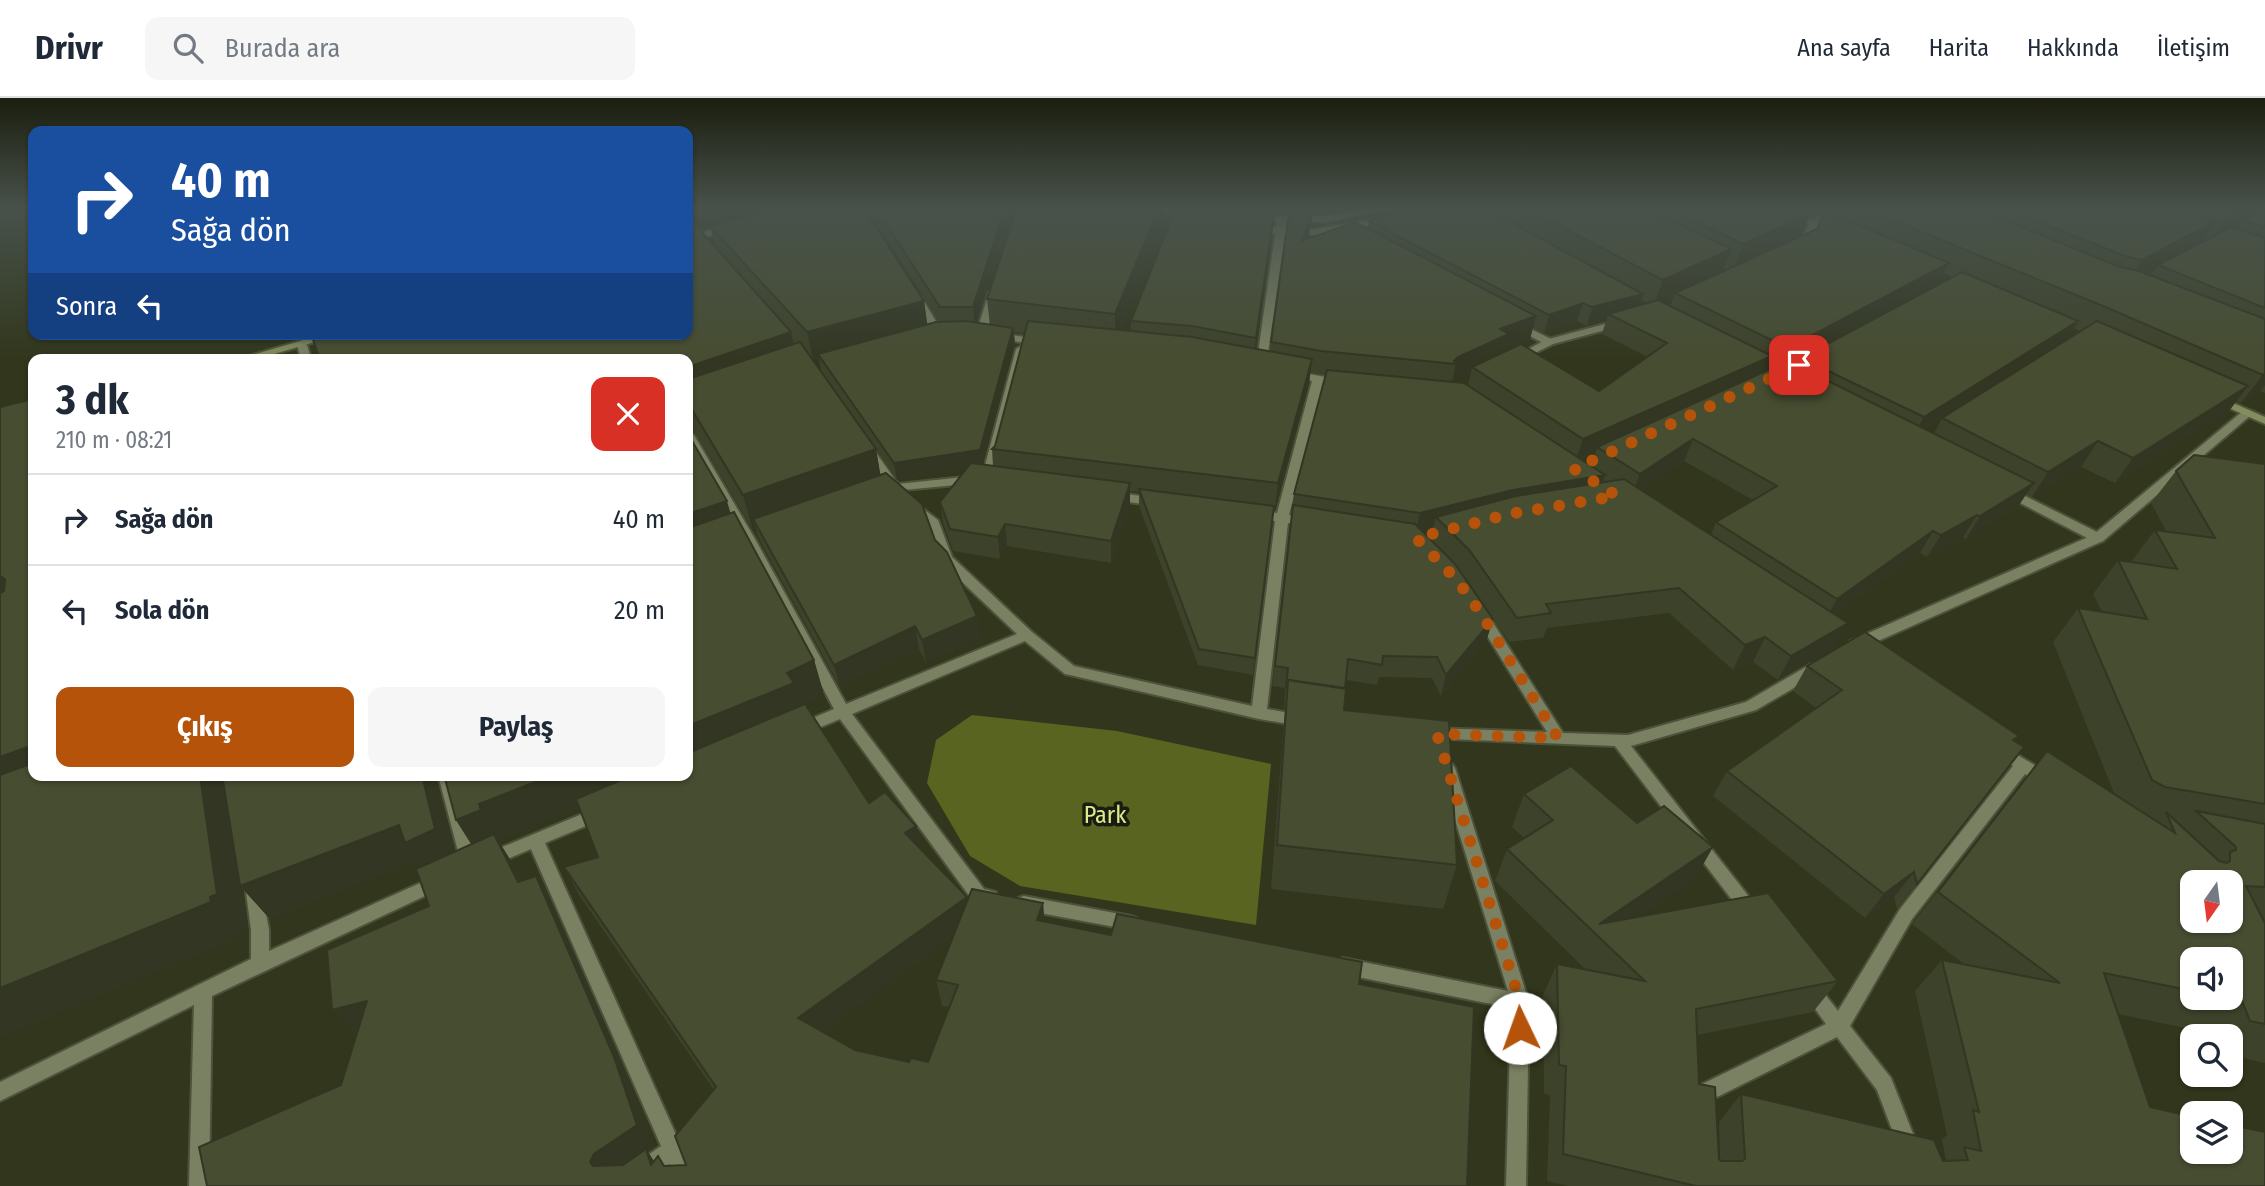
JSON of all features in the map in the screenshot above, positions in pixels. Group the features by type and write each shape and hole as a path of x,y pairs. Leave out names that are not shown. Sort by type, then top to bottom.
{"main road":[{"path":"265,354 318,340"},
{"path":"2200,391 2265,421"}],"street":[{"path":"1277,259 1266,368 1353,385"},
{"path":"981,334 996,283"},
{"path":"910,288 943,333 925,336"},
{"path":"1501,316 1549,342"},
{"path":"1503,364 1549,342 1627,321"},
{"path":"968,332 1051,343"},
{"path":"867,496 894,487 969,478 989,471 1024,340"},
{"path":"302,345 305,354"},
{"path":"1259,713 1282,517 1318,380"},
{"path":"1516,1186 1520,1002 1430,734 1628,741 1751,706 1843,652 2098,538 2247,413"},
{"path":"693,443 749,538 843,712 979,895 1151,927"},
{"path":"863,443 894,487 937,519 946,559 1027,635 1070,670 1259,713 1313,722"},
{"path":"969,478 995,481"},
{"path":"955,496 969,478"},
{"path":"2000,488 2098,538"},
{"path":"1100,494 1166,503"},
{"path":"1244,513 1320,523"},
{"path":"1470,600 1558,738"},
{"path":"778,738 1027,635"},
{"path":"1619,741 1764,929"},
{"path":"1988,742 2059,787"},
{"path":"1706,1119 1705,1093 1839,1027 1906,914 2022,766"},
{"path":"448,781 470,867"},
{"path":"0,1092 260,963 470,867 617,805"},
{"path":"535,840 689,1186"},
{"path":"250,865 260,930 260,963"},
{"path":"1329,963 1520,1002"},
{"path":"1798,972 1884,1084 1914,1161"},
{"path":"199,1186 203,991"},
{"path":"620,1186 673,1150"}],"green space":[{"name":"Park","path":"972,715 1117,731 1271,764 1256,925 1020,886 970,856 927,783 936,740"}],"building":[{"path":"693,259 726,259 791,332 693,365 693,354 318,354 313,340 693,340"},
{"path":"740,259 897,259 924,301 807,332"},
{"path":"909,259 989,259 973,307 940,307"},
{"path":"1000,259 1138,259 1115,314 987,299"},
{"path":"1156,259 1267,259 1256,338 1192,326 1131,321"},
{"path":"1283,259 1426,259 1536,316 1500,329 1509,334 1458,357 1454,361 1456,364 1321,351 1271,342"},
{"path":"1441,259 1578,259 1643,294 1592,307 1583,303 1549,315"},
{"path":"1622,259 1710,259 1663,280"},
{"path":"1751,259 1939,259 1949,263 1788,348 1675,293"},
{"path":"1987,259 2099,259 2265,319 2265,373 2263,375"},
{"path":"2170,259 2265,259 2265,308 2158,265"},
{"path":"1962,272 2078,321 1924,417 1801,358"},
{"path":"1658,300 1772,356 1583,439 1472,367 1521,344 1599,391 1667,343 1608,314"},
{"path":"966,321 1013,328 980,450 894,463 818,354 936,322"},
{"path":"1028,321 1192,337 1312,359 1278,483 992,449"},
{"path":"2097,321 2248,386 2133,458 2098,441 2048,472 1942,418"},
{"path":"800,342 876,449 743,495 693,411 693,377"},
{"path":"1788,361 2034,483 1980,516 1977,515 1941,535 1933,531 1837,599 1716,522 1777,486 1693,439 1640,474 1597,447"},
{"path":"1327,370 1464,383 1605,475 1513,490 1420,513 1294,494"},
{"path":"28,400 28,747 0,757 0,593 4,591 5,580 0,578 0,407"},
{"path":"693,443 727,501 693,512"},
{"path":"2194,455 2265,464 2265,804 2165,787 2152,780 2078,608 2147,619 2118,560 2177,569 2155,530 2215,538 2176,471"},
{"path":"971,463 1130,483 1111,541 1005,524 998,537 950,529 940,502"},
{"path":"886,473 922,504 935,540 947,552 977,616 922,640 915,626 834,665 753,519"},
{"path":"1624,479 1848,623 1791,656 1765,637 1745,645 1679,588 1546,604 1551,613 1517,618 1470,551 1436,517 1516,496"},
{"path":"1139,489 1274,506 1255,658 1199,649"},
{"path":"1293,505 1415,524 1455,564 1493,619 1446,675 1437,657 1383,656 1382,665 1348,659 1345,688 1288,680 1286,688 1288,668 1275,666"},
{"path":"734,512 814,660 787,673 794,683 693,724 693,526"},
{"path":"1865,632 2019,736 2013,740 2024,747 1917,884 1914,872 1884,894 1727,771 1842,690 1807,666"},
{"path":"1288,680 1346,689 1344,710 1449,721 1457,865 1277,845"},
{"path":"805,704 869,803 885,792 916,826 905,833 967,897 798,1018 855,1050 909,1062 911,1058 928,1062 958,985 936,980 972,889 1043,903 1037,920 1111,935 1117,914 1362,962 1359,984 1474,1007 1467,1186 207,1186 199,1147 341,1085 367,1001 332,1010 327,950 429,906 416,869 494,834 518,882 536,876 614,1057 637,1125 594,1154 590,1162 593,1166 623,1165 646,1149 651,1165 658,1156 664,1166 686,1165 675,1136 716,1087 564,867 598,857 576,799 619,781 693,781 693,751"},
{"path":"2047,751 2175,833 2166,812 2219,861 2230,861 2230,852 2236,850 2236,847 2196,811 2265,824 2265,887 2246,886 2265,923 2265,1024 2250,1021 2243,1004 2243,947 2180,947 2180,988 2104,973 2150,1107 2180,1114 2180,1164 2243,1164 2243,1127 2265,1132 2265,1186 1696,1186 1563,1154 1566,1066 1559,1065 1557,964 1645,981 1507,849 1553,820 1524,794 1571,766 1637,823 1664,806 1713,847 1599,924 1768,893 1838,981 1696,1009 1699,1084 1715,1087 1721,1161 1745,1159 1741,1094 1934,1140 1943,1161 1968,1160 1964,1147 1981,1151 1973,1110 1979,1112 1942,960 2060,983 1938,892"},
{"path":"28,765 28,781 201,781 217,894 210,897 211,902 0,988 0,775"},
{"path":"223,781 423,781 435,829 405,843 399,825 240,886"},
{"path":"446,781 538,781 479,804 481,810 456,820"}],"route":[{"path":"1520,1028 1520,1002 1437,734 1558,738 1480,612 1457,580 1416,538 1509,514 1617,496 1574,469 1799,365"}]}
